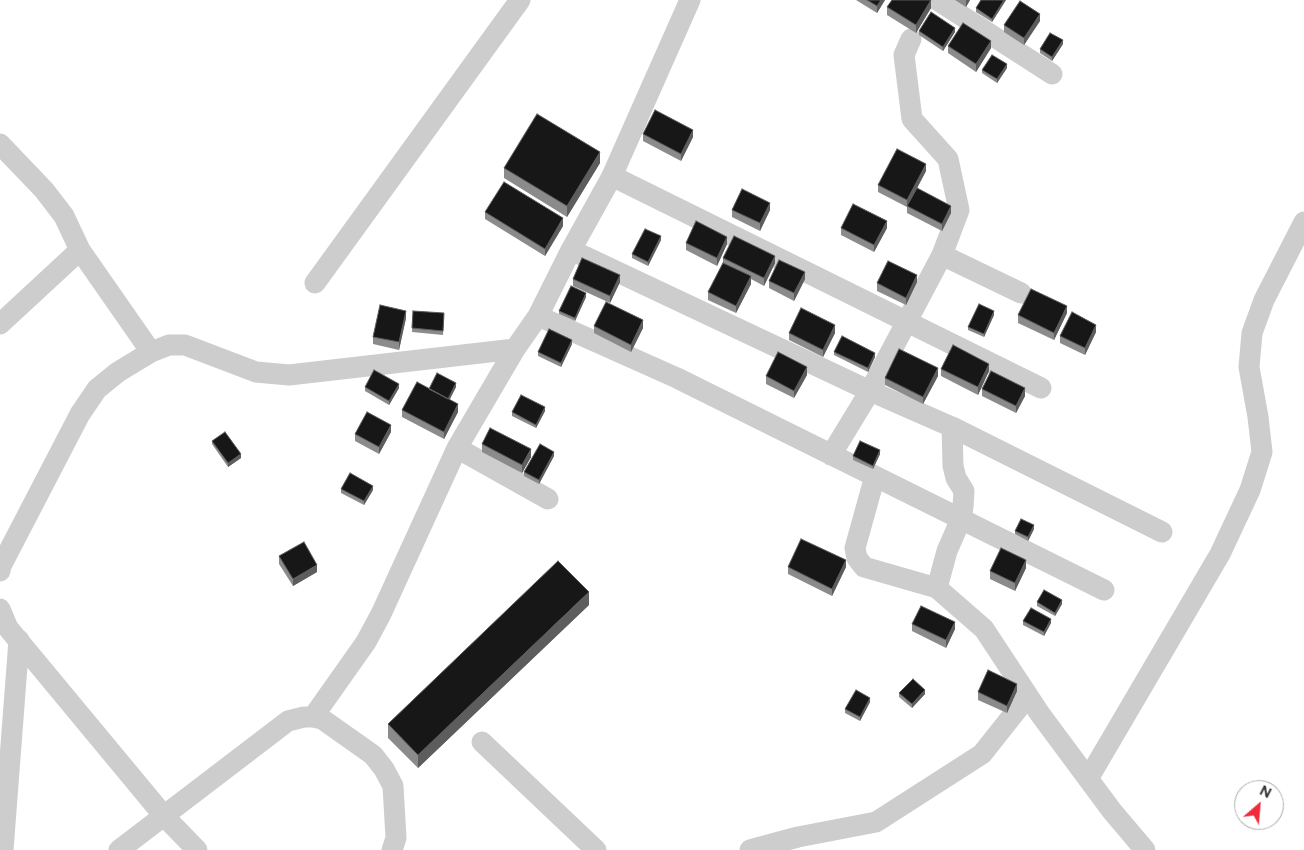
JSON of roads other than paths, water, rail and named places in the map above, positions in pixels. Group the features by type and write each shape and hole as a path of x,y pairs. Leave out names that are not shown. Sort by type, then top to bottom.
{"street":[{"path":"315,283 520,0"},
{"path":"313,717 366,642 381,614 457,448 515,349 538,316 571,250 612,176 690,0"},
{"path":"937,0 1052,74"},
{"path":"831,454 870,391 908,322 942,255 959,210 948,159 912,119 904,55 911,39"},
{"path":"0,144 44,190 64,216 80,250 152,352"},
{"path":"612,176 1041,388"},
{"path":"1088,779 1220,554 1250,490 1262,452 1249,367 1252,333 1264,300 1304,222"},
{"path":"0,324 80,250"},
{"path":"571,250 870,391 952,426 1162,532"},
{"path":"942,255 1021,293"},
{"path":"538,316 676,378 1104,590"},
{"path":"0,571 80,414 97,389 118,372 152,352 169,345 185,345 256,372 288,375 515,349"},
{"path":"937,588 947,551 961,519 963,507 964,491 956,478 952,466 952,426"},
{"path":"457,448 548,498"},
{"path":"875,476 855,548 857,558 864,567 937,588 984,629 1028,696 1112,812 1145,850"},
{"path":"0,609 8,628 164,816 198,850"},
{"path":"3,850 19,640"},
{"path":"750,850 798,837 876,822 982,754 1028,696"},
{"path":"119,850 288,721 313,717 322,719 373,755 384,769 393,786 396,838 392,850"},
{"path":"482,742 596,850"}]}
